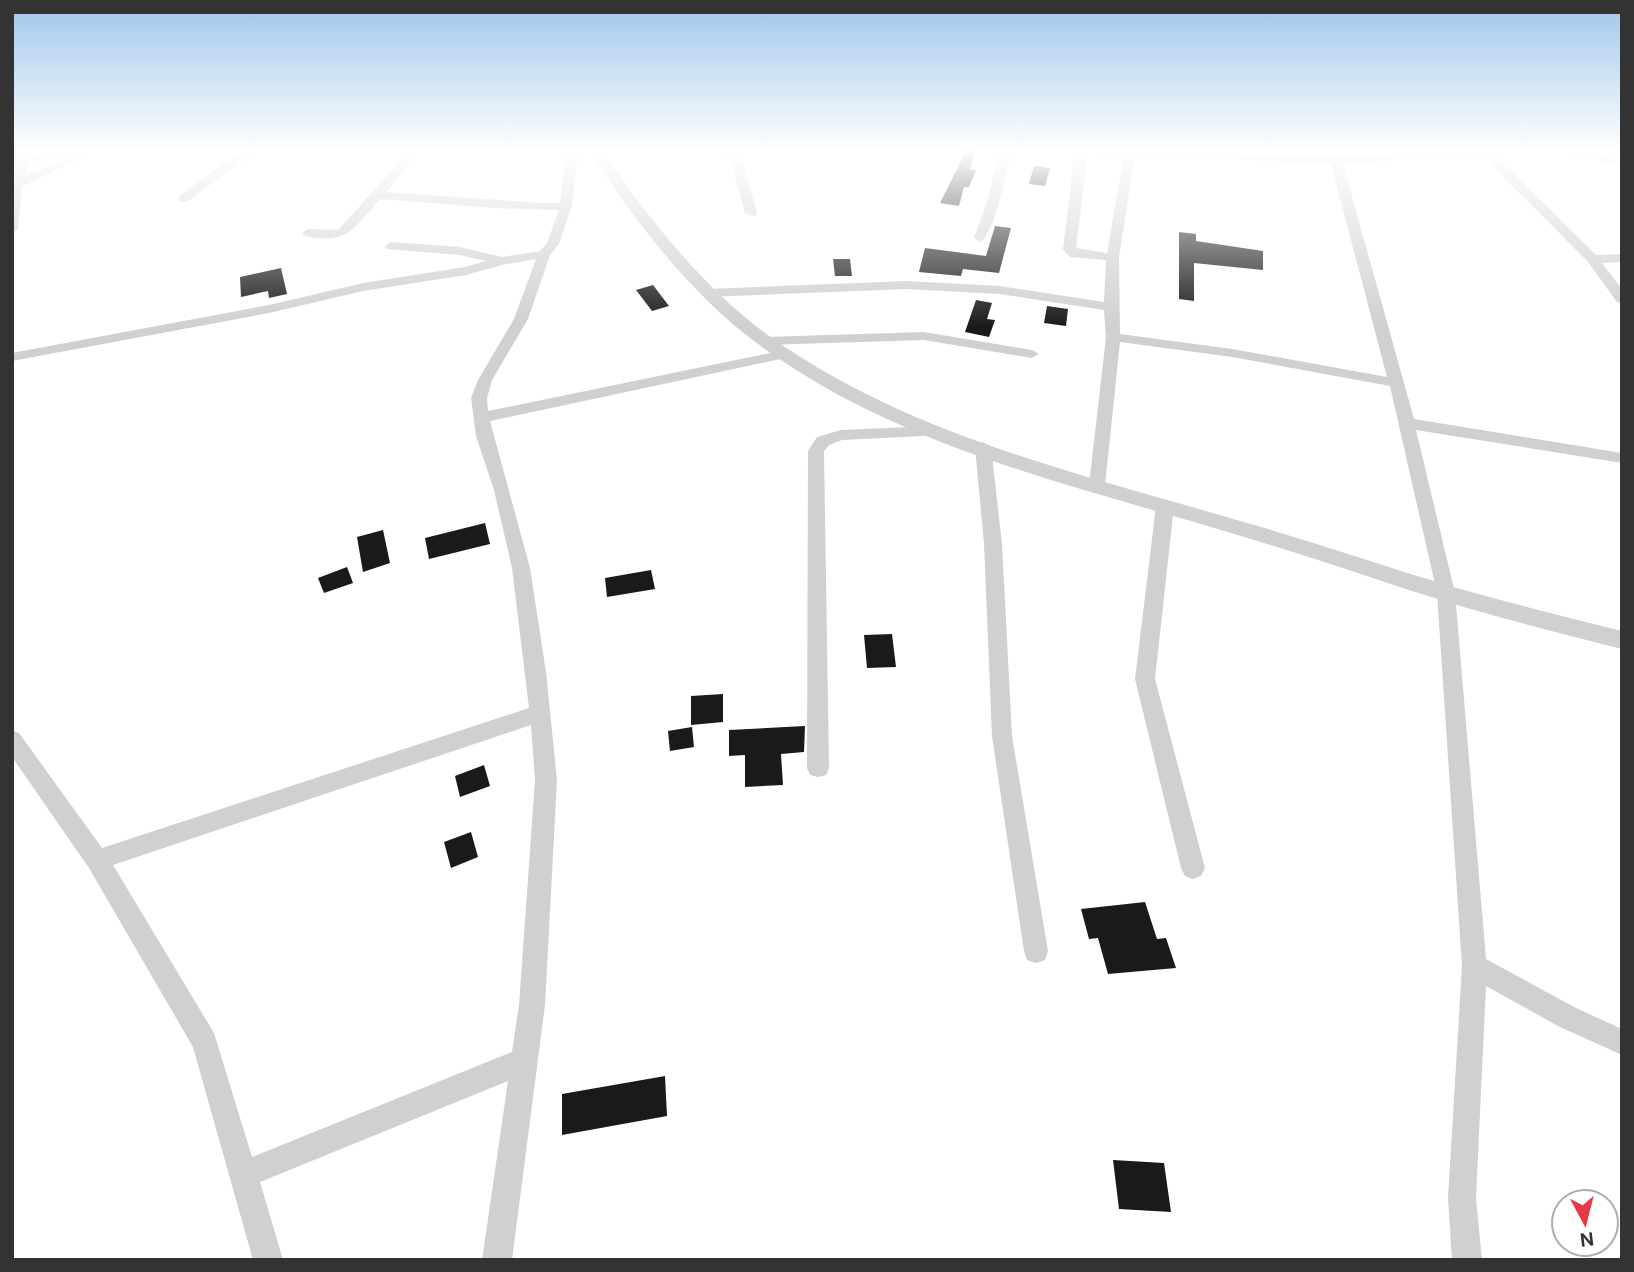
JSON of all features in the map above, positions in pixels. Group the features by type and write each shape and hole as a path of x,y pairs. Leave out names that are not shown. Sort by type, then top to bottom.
{"street":[{"path":"12,229 14,208"},
{"path":"308,233 342,233 363,208"},
{"path":"497,1260 532,1004 546,780 521,568 502,490 480,418 479,398 485,380 521,319 544,254 553,244 565,208"},
{"path":"637,208 708,293 765,341 846,391 936,431 1097,485 1322,552 1446,593 1622,640"},
{"path":"750,208 751,213"},
{"path":"980,238 991,208"},
{"path":"1074,208 1069,249 1075,254 1113,257"},
{"path":"1097,485 1113,337 1113,257 1121,208"},
{"path":"1350,208 1407,423 1446,593 1474,966 1462,1198 1467,1260"},
{"path":"1542,208 1593,259 1622,299"},
{"path":"391,246 460,251 500,261"},
{"path":"12,357 269,309 377,284 466,271 500,261 544,254"},
{"path":"1593,259 1622,258"},
{"path":"708,293 907,285 1000,290 1111,307"},
{"path":"765,341 924,336 1032,354"},
{"path":"1113,337 1232,353 1396,383"},
{"path":"480,418 785,354"},
{"path":"1407,423 1622,458"},
{"path":"818,768 816,451 823,441 841,435 936,431"},
{"path":"982,447 993,544 1002,736 1036,951"},
{"path":"1166,506 1145,680 1193,868"},
{"path":"97,860 540,713"},
{"path":"12,739 97,860 205,1042 268,1260"},
{"path":"1474,966 1567,1017 1622,1042"},
{"path":"244,1174 524,1061"}],"building":[{"path":"995,226 1011,228 999,273 963,269 961,276 919,272 925,248 986,256"},
{"path":"1179,232 1196,234 1196,241 1263,251 1263,270 1194,263 1194,301 1179,299"},
{"path":"833,259 850,259 852,276 835,276"},
{"path":"281,268 287,294 269,298 268,291 241,297 240,277"},
{"path":"653,285 669,306 652,311 636,290"},
{"path":"976,300 992,303 987,319 995,320 989,337 965,332"},
{"path":"1047,306 1068,309 1066,326 1044,323"},
{"path":"485,523 490,544 429,559 425,538"},
{"path":"383,530 390,563 363,572 357,537"},
{"path":"347,567 353,583 324,593 318,578"},
{"path":"651,570 655,589 607,597 605,578"},
{"path":"892,634 896,667 867,668 864,635"},
{"path":"723,694 723,722 691,725 691,696"},
{"path":"805,726 804,752 781,754 783,785 745,787 745,755 729,756 729,730"},
{"path":"692,727 694,747 670,751 668,731"},
{"path":"484,765 490,786 460,797 455,776"},
{"path":"471,832 478,857 451,868 444,842"},
{"path":"1145,902 1157,939 1166,938 1176,968 1108,974 1098,938 1089,939 1081,909"},
{"path":"665,1076 667,1116 562,1135 562,1094"},
{"path":"1113,1160 1164,1163 1171,1212 1119,1209"}]}
